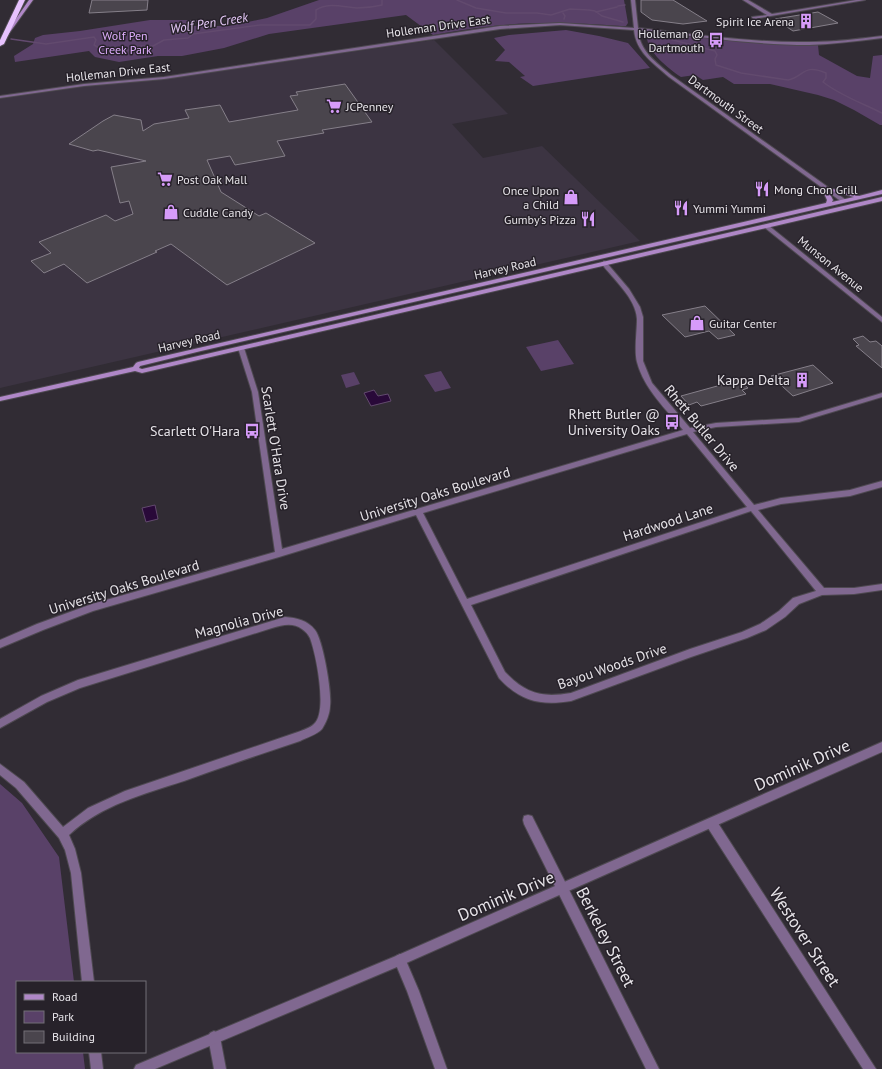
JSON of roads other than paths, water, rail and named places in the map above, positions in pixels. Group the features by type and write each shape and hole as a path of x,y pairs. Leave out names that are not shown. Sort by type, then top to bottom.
{"highway":[{"path":"9,12 18,0"},
{"path":"0,45 22,0"}],"main road":[{"path":"0,45 31,0"},
{"path":"824,187 851,196 865,196"},
{"path":"824,187 830,200 828,204"},
{"name":"Harvey Road","path":"135,370 138,364 882,192"},
{"name":"Harvey Road","path":"0,399 135,370 142,371 882,199"},
{"path":"828,211 830,207 844,204 844,201 872,202"},
{"path":"738,225 758,224 766,226 767,222 780,219 786,214"},
{"path":"604,263 603,260 626,254 630,250"},
{"path":"512,285 517,280 543,274 545,273 544,270"},
{"path":"402,303 409,310"},
{"path":"242,348 242,344 267,338 271,333"}],"street":[{"name":"Dartmouth Street","path":"633,0 637,38 647,56 670,76 844,201"},
{"path":"745,0 772,14"},
{"path":"753,18 863,0"},
{"name":"Holleman Drive East","path":"0,97 84,84 164,78 501,27 563,24 636,29 746,40 802,43 845,41 882,36"},
{"name":"Munson Avenue","path":"766,226 882,320"},
{"name":"Rhett Butler Drive","path":"604,263 627,290 638,307 640,317 639,357 647,380 822,592"},
{"name":"Scarlett O'Hara Drive","path":"242,348 255,392 279,554"},
{"name":"University Oaks Boulevard","path":"0,644 40,627 92,608 419,513 688,431 716,425 799,420 882,395"},
{"name":"Hardwood Lane","path":"466,603 752,508 781,501 850,493 882,484"},
{"name":"Bayou Woods Drive","path":"419,513 502,676 518,690 540,700 555,700 571,697 744,635 763,626 782,614 796,601 822,592 854,591 882,587"},
{"name":"Magnolia Drive","path":"0,724 44,699 78,684 272,624 286,621 297,622 305,626 313,634 321,663 326,705 324,715 318,727 300,736 125,796 98,807 75,823 63,834"},
{"name":"Dominik Drive","path":"140,1069 563,890 882,747"},
{"path":"0,769 20,785 63,834 70,849 76,873 88,981"},
{"name":"Berkeley Street","path":"528,820 653,1069"},
{"name":"Westover Street","path":"712,824 870,1069"},
{"path":"400,960 413,991 441,1069"},
{"path":"214,1037 220,1069"},
{"path":"95,1053 97,1069"}],"waterway":[{"name":"Wolf Pen Creek","path":"11,39 46,44 94,37 96,40 94,45 99,48 125,51 141,46 153,46 164,40 188,38 193,34 260,25 310,25 316,19 316,10 326,6 357,8 370,7 382,5 382,0"},
{"name":"Wolf Pen Creek","path":"457,0 476,8 506,13 537,13 551,15 570,9 596,12"},
{"path":"618,6 625,5"},
{"path":"596,12 617,7"},
{"name":"Wolf Pen Creek","path":"596,12 602,16 623,22"},
{"path":"563,13 565,16 564,19"},
{"name":"Wolf Pen Creek","path":"654,35 715,51 717,55 715,59 716,65 741,73 788,80 808,70 818,70 826,73 826,78 823,82 830,87 882,113"}],"place":[{"name":"Spirit Ice Arena","path":"806,21"},
{"name":"Holleman @ Dartmouth","path":"716,40"},
{"name":"JCPenney","path":"334,106"},
{"name":"Post Oak Mall","path":"165,179"},
{"name":"Mong Chon Grill","path":"762,189"},
{"name":"Once Upon a Child","path":"571,197"},
{"name":"Yummi Yummi","path":"681,208"},
{"name":"Cuddle Candy","path":"171,212"},
{"name":"Gumby’s Pizza","path":"588,219"},
{"name":"Guitar Center","path":"697,323"},
{"name":"Kappa Delta","path":"802,380"},
{"name":"Rhett Butler @ University Oaks","path":"672,422"},
{"name":"Scarlett O'Hara","path":"252,431"}],"park label":[{"name":"Wolf Pen Creek Park","path":"125,42"}]}
